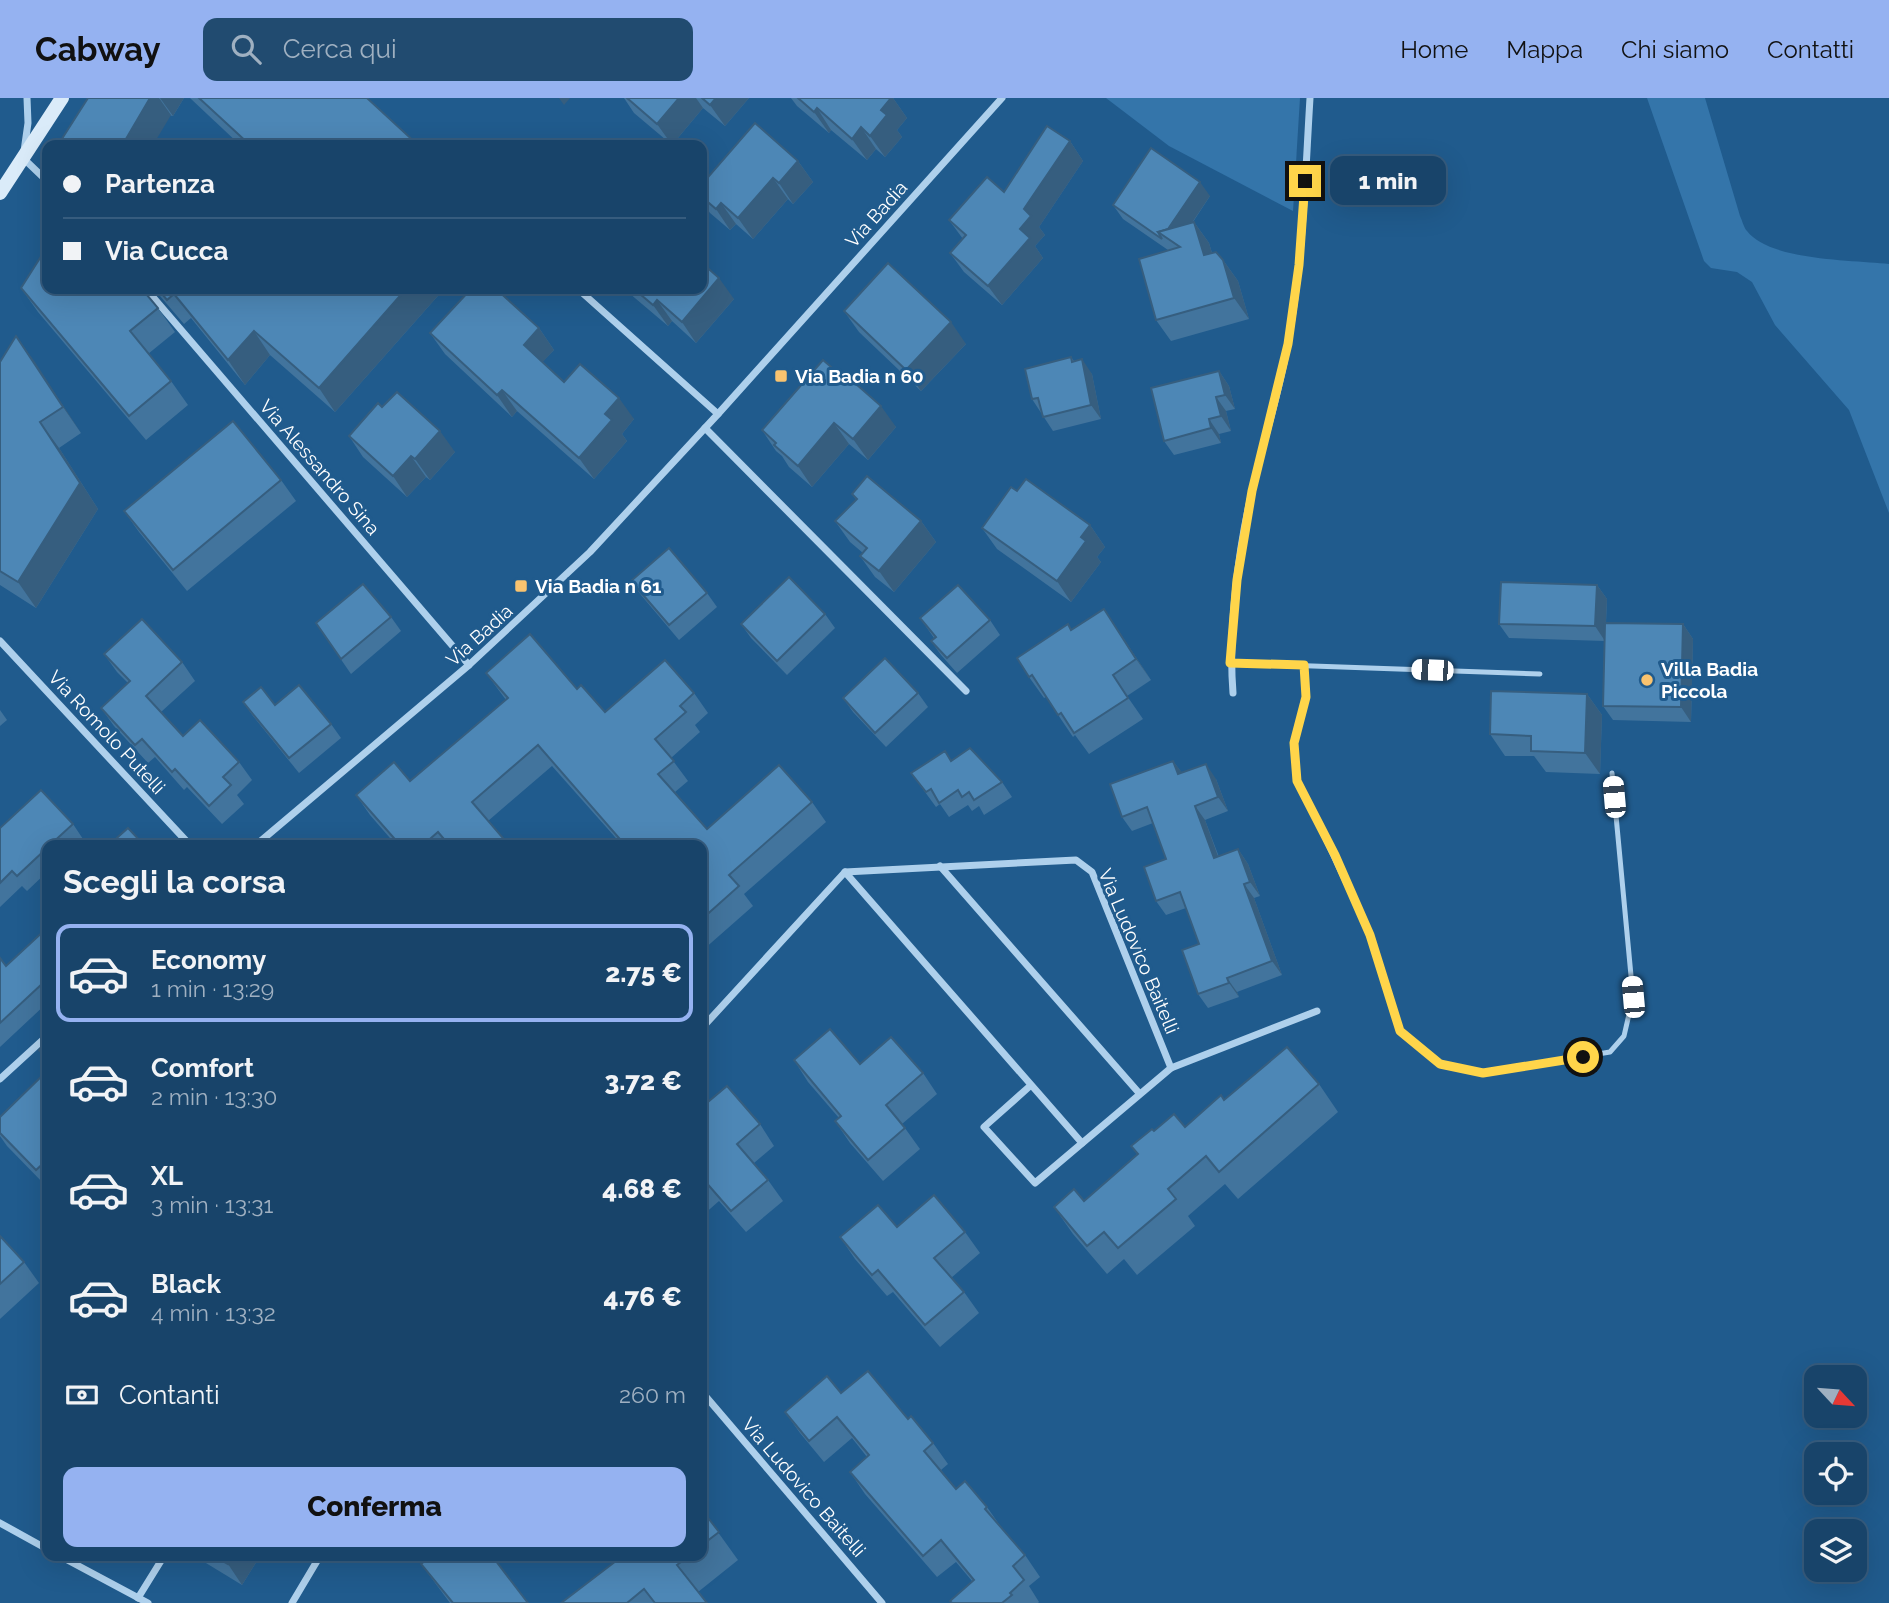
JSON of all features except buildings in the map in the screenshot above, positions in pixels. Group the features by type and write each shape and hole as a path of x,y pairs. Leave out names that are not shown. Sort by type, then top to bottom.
{"main road":[{"path":"0,192 62,98"}],"street":[{"path":"27,98 28,123 23,158 42,176"},
{"path":"1233,693 1230,663 1237,580 1252,491 1288,344 1299,265 1310,98"},
{"name":"Via Badia","path":"262,840 469,665 590,552 718,414 999,99"},
{"name":"Via Alessandro Sina","path":"150,294 469,665"},
{"path":"584,294 718,414"},
{"path":"705,428 966,691"},
{"name":"Via Romolo Putelli","path":"0,641 185,840"},
{"name":"Via Ludovico Baitelli","path":"845,872 1076,860 1092,872 1171,1068"},
{"path":"940,866 1139,1093"},
{"path":"707,1023 845,872 1082,1143"},
{"path":"1030,1086 984,1127 1035,1183 1171,1068 1317,1011"},
{"path":"0,1080 42,1041"},
{"name":"Via Ludovico Baitelli","path":"707,1398 882,1603"},
{"path":"0,1523 42,1546"},
{"path":"69,1561 148,1603"},
{"path":"138,1598 161,1561"},
{"path":"292,1603 317,1561"}],"lane":[{"path":"1230,663 1539,674"},
{"path":"1304,665 1306,697 1294,743 1297,781 1335,855 1370,935 1400,1031 1440,1064 1483,1073 1610,1052 1624,1036 1633,997 1612,773"}],"shaded area":[{"path":"1106,98 1300,98 1293,211 1169,146"},
{"path":"1647,98 1705,98 1740,216 1746,230 1758,241 1793,254 1889,264 1889,513 1849,410 1775,325 1752,282 1737,272 1711,268 1704,261"}],"place":[{"name":"Via Badia n 60","path":"781,376"},
{"name":"Via Badia n 61","path":"521,586"},
{"name":"Villa Badia Piccola","path":"1647,680"}],"route":[{"path":"1305,181 1299,265 1288,344 1252,491 1237,580 1230,663 1304,665 1306,697 1294,743 1297,781 1335,855 1370,935 1400,1031 1440,1064 1483,1073 1583,1057"}]}
